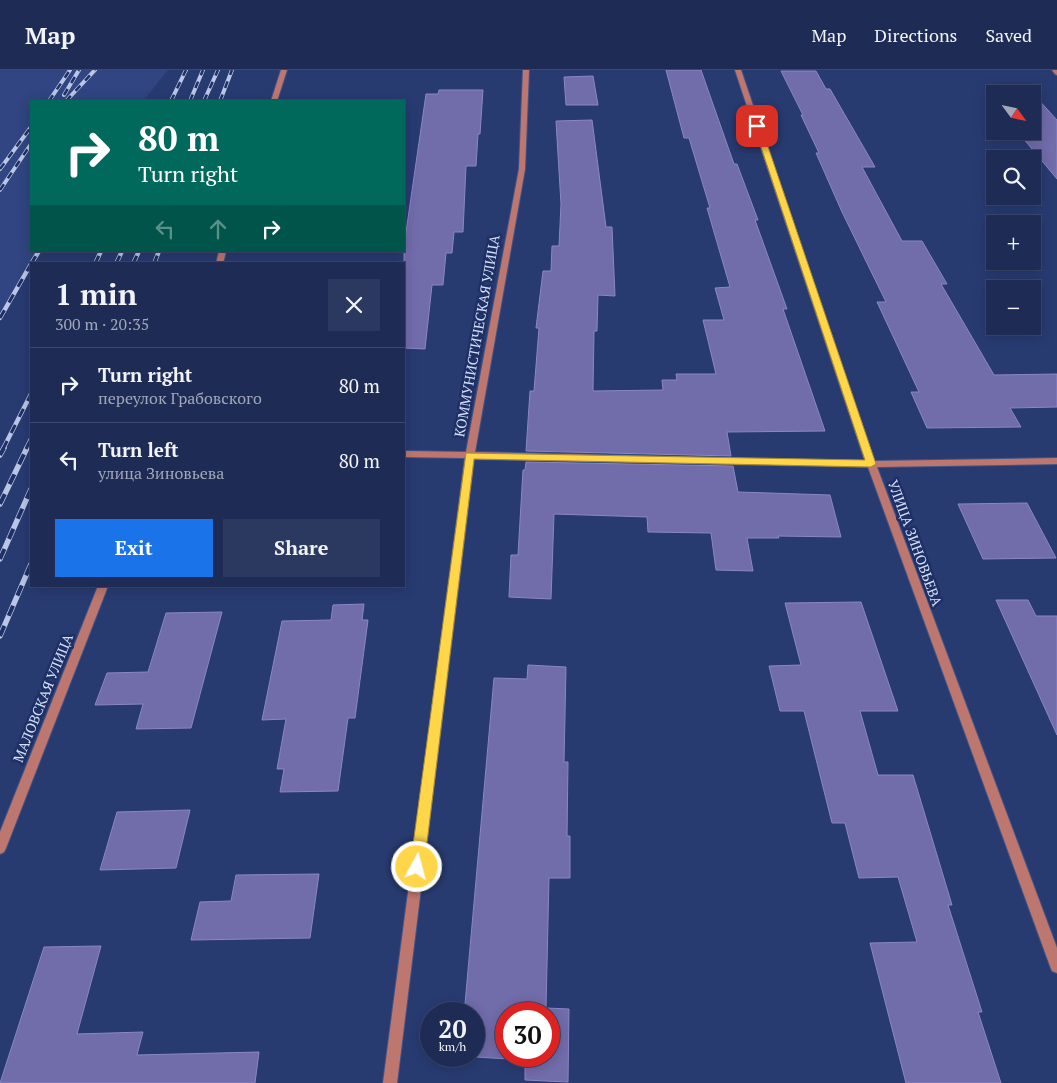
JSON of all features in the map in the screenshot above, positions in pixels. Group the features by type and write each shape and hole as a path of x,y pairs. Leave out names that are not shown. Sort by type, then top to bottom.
{"street":[{"path":"274,100 284,70"},
{"name":"КОММУНИСТИЧЕСКАЯ УЛИЦА","path":"390,1083 470,455 522,169 526,70"},
{"name":"УЛИЦА ЗИНОВЬЕВА","path":"738,70 871,464 1057,966"},
{"path":"405,454 871,464 1057,461"},
{"name":"МАЛОВСКАЯ УЛИЦА","path":"0,848 103,587"}],"shaded area":[{"path":"0,70 168,70 144,100 30,100 30,252 36,252 0,319"}],"building":[{"path":"666,70 701,70 734,164 737,164 758,220 755,220 787,309 783,309 825,431 727,432 731,456 526,451 530,391 534,391 539,328 536,328 543,271 551,271 552,246 559,246 561,204 556,121 592,120 606,227 612,227 615,296 598,295 597,331 594,331 593,391 663,390 662,380 677,380 676,374 716,374 703,320 724,320 715,288 730,287 707,208 710,208 689,138 684,138"},
{"path":"781,71 816,71 826,89 830,89 875,167 862,167 902,241 922,241 947,284 941,284 994,375 1057,374 1057,407 1010,408 1021,427 927,428 911,392 919,392 877,302 886,302 842,212 816,153 819,153 801,115 803,115"},
{"path":"593,76 598,105 566,105 564,77"},
{"path":"439,90 483,90 476,166 466,166 463,232 454,232 452,253 446,253 443,285 432,285 425,349 405,348 405,239 426,94 438,94"},
{"path":"1041,102 1057,120 1057,179 1041,160 1041,150 1033,150 1024,140 1041,140"},
{"path":"526,462 733,466 738,492 830,495 841,537 778,536 779,538 747,538 753,571 716,570 711,533 648,532 647,517 554,514 551,599 509,597 511,555 518,555 523,470 525,470"},
{"path":"1027,503 1056,558 983,559 958,504"},
{"path":"996,600 1028,600 1036,616 1057,616 1057,735"},
{"path":"861,602 898,711 860,711 878,775 913,775 952,905 948,905 982,1012 978,1012 1001,1083 906,1083 870,943 917,942 898,877 859,878 845,823 832,823 804,711 780,711 769,666 801,665 785,603"},
{"path":"364,604 362,620 368,620 355,718 348,718 338,791 280,792 284,769 277,769 286,719 262,720 282,621 331,620 333,605"},
{"path":"222,612 191,728 136,729 143,704 95,705 107,673 148,672 166,613"},
{"path":"528,665 566,667 564,762 568,762 567,836 570,836 570,878 549,878 546,1002 495,1002 495,1058 485,1058 485,1002 465,1002 494,678 527,679"},
{"path":"190,810 176,868 100,870 117,812"},
{"path":"319,874 310,938 191,940 200,902 231,901 236,875"},
{"path":"101,946 77,1034 143,1032 137,1055 259,1052 255,1083 0,1083 44,947"},
{"path":"560,1009 569,1009 568,1082 525,1080 525,1067 560,1067"}],"railway":[{"path":"50,100 70,70"},
{"path":"64,95 79,70"},
{"path":"67,100 95,70"},
{"path":"171,100 186,70"},
{"path":"190,100 203,70"},
{"path":"204,100 218,70"},
{"path":"220,100 232,70"},
{"path":"0,169 30,128"},
{"path":"0,190 30,145"},
{"path":"32,262 38,252"},
{"path":"96,262 101,252"},
{"path":"117,262 122,252"},
{"path":"134,262 139,252"},
{"path":"155,262 159,252"},
{"path":"0,318 30,266"},
{"path":"3,449 30,396"},
{"path":"26,449 30,441"},
{"path":"0,455 4,448"},
{"path":"0,504 27,448"},
{"path":"0,559 30,491"},
{"path":"0,636 30,566"}],"route":[{"path":"417,867 470,455 871,464 757,126"}]}
